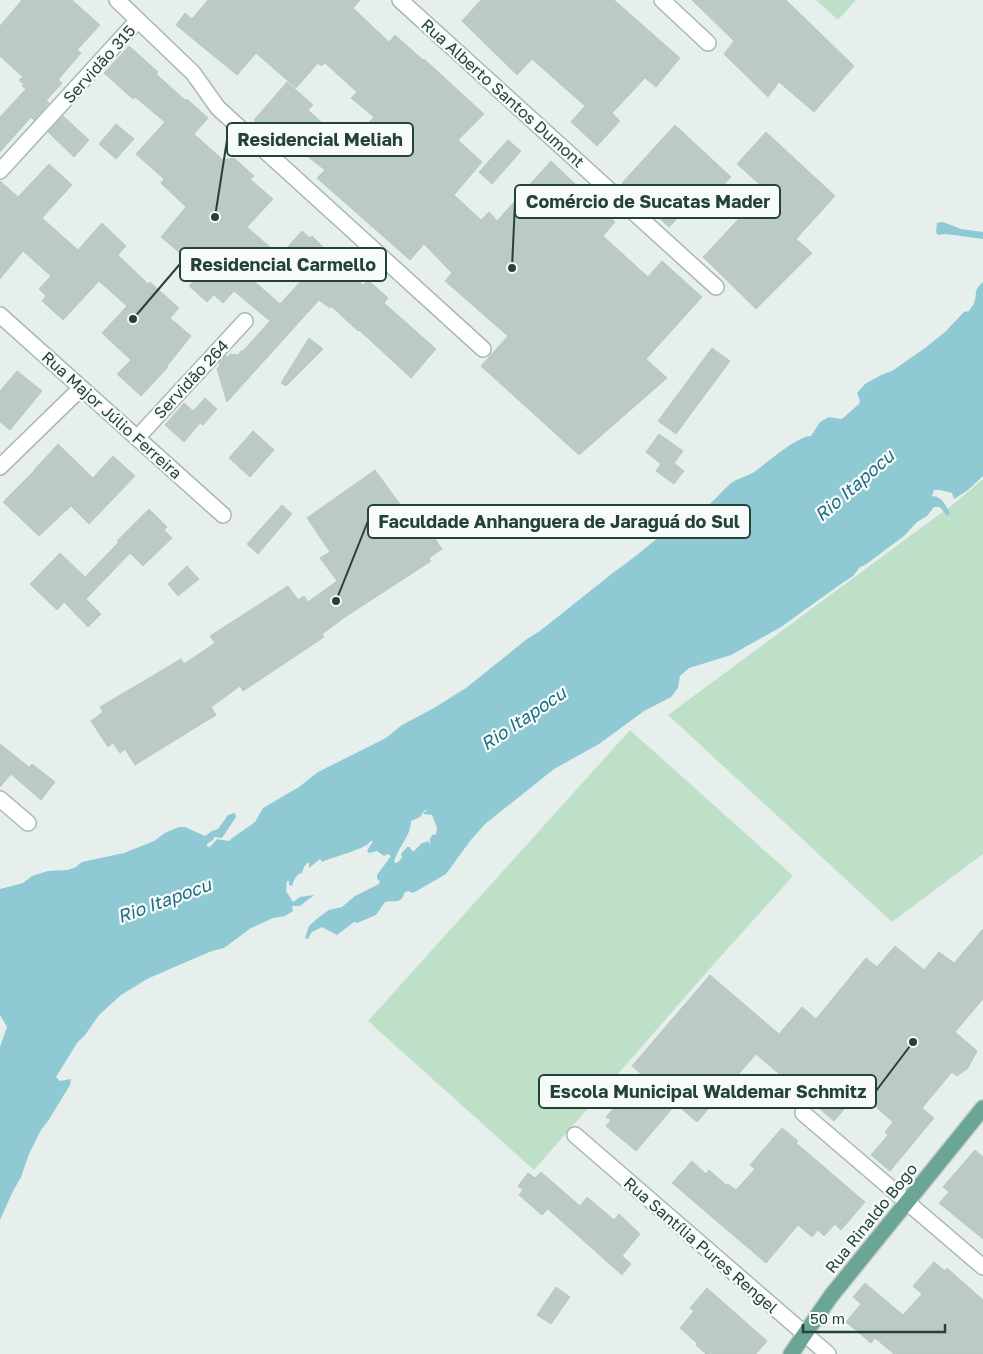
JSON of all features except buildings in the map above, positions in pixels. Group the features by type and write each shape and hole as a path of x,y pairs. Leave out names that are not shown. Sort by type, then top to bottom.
{"main road":[{"name":"Rua Rinaldo Bogo","path":"791,1354 831,1296 983,1108"}],"street":[{"path":"117,0 193,73 218,108 482,349"},
{"name":"Rua Alberto Santos Dumont","path":"400,0 716,287"},
{"path":"662,0 708,42"},
{"name":"Servidão 315","path":"0,172 138,20"},
{"name":"Rua Major Júlio Ferreira","path":"0,315 223,515"},
{"name":"Servidão 264","path":"137,438 245,321"},
{"path":"0,467 81,388"},
{"path":"0,799 28,823"},
{"path":"802,1113 983,1267"},
{"name":"Rua Santília Pures Rengel","path":"575,1135 828,1354"}],"green space":[{"path":"816,0 856,0 838,20"},
{"path":"983,479 983,854 892,922 668,715 956,502"},
{"path":"630,730 793,876 534,1170 368,1021"}],"water":[{"path":"943,222 961,229 983,232 983,239 946,234 938,235 936,232 937,223"},
{"name":"Rio Itapocu","path":"983,282 983,476 968,490 954,499 952,493 934,490 932,496 939,498 943,502 950,513 947,516 940,507 934,507 927,516 917,522 904,536 860,567 853,576 781,627 731,655 689,668 680,676 678,688 671,697 644,711 599,744 554,769 485,824 446,874 413,893 408,891 404,893 402,899 398,901 385,902 376,915 357,923 354,922 337,935 322,927 312,932 308,939 305,938 309,926 318,918 329,910 342,907 355,896 379,884 380,881 377,879 377,875 391,856 388,854 384,856 377,851 369,853 367,851 373,841 371,841 349,853 322,862 320,859 309,868 309,863 307,863 292,886 287,881 286,891 293,902 300,897 314,895 300,906 292,906 293,911 285,916 273,918 251,928 224,948 212,951 147,979 121,995 99,1015 77,1043 56,1077 60,1081 71,1079 70,1085 41,1130 0,1220 0,1047 7,1027 0,1015 0,889 23,883 32,876 48,871 68,870 82,862 124,853 154,841 165,833 179,827 185,827 205,836 218,829 228,815 234,813 236,817 222,838 214,837 207,846 210,847 217,839 229,841 255,822 263,808 299,787 318,772 386,738 402,725 466,688 659,537 692,518 733,482 754,472 798,440 811,436 820,422 829,417 843,418 859,404 860,401 857,393 865,384 892,371 925,348 945,332 964,312 969,311 974,303 976,291","holes":["426,809 424,814 432,815 437,828 436,834 432,835 429,844 429,841 422,843 414,851 407,847 401,854 402,858 397,863 394,862 398,851 407,837 411,821 420,817"]}],"place":[{"name":"Residencial Meliah","path":"215,217"},
{"name":"Comércio de Sucatas Mader","path":"512,268"},
{"name":"Residencial Carmello","path":"133,319"},
{"name":"Faculdade Anhanguera de Jaraguá do Sul","path":"336,601"},
{"name":"Escola Municipal Waldemar Schmitz","path":"913,1042"}]}
